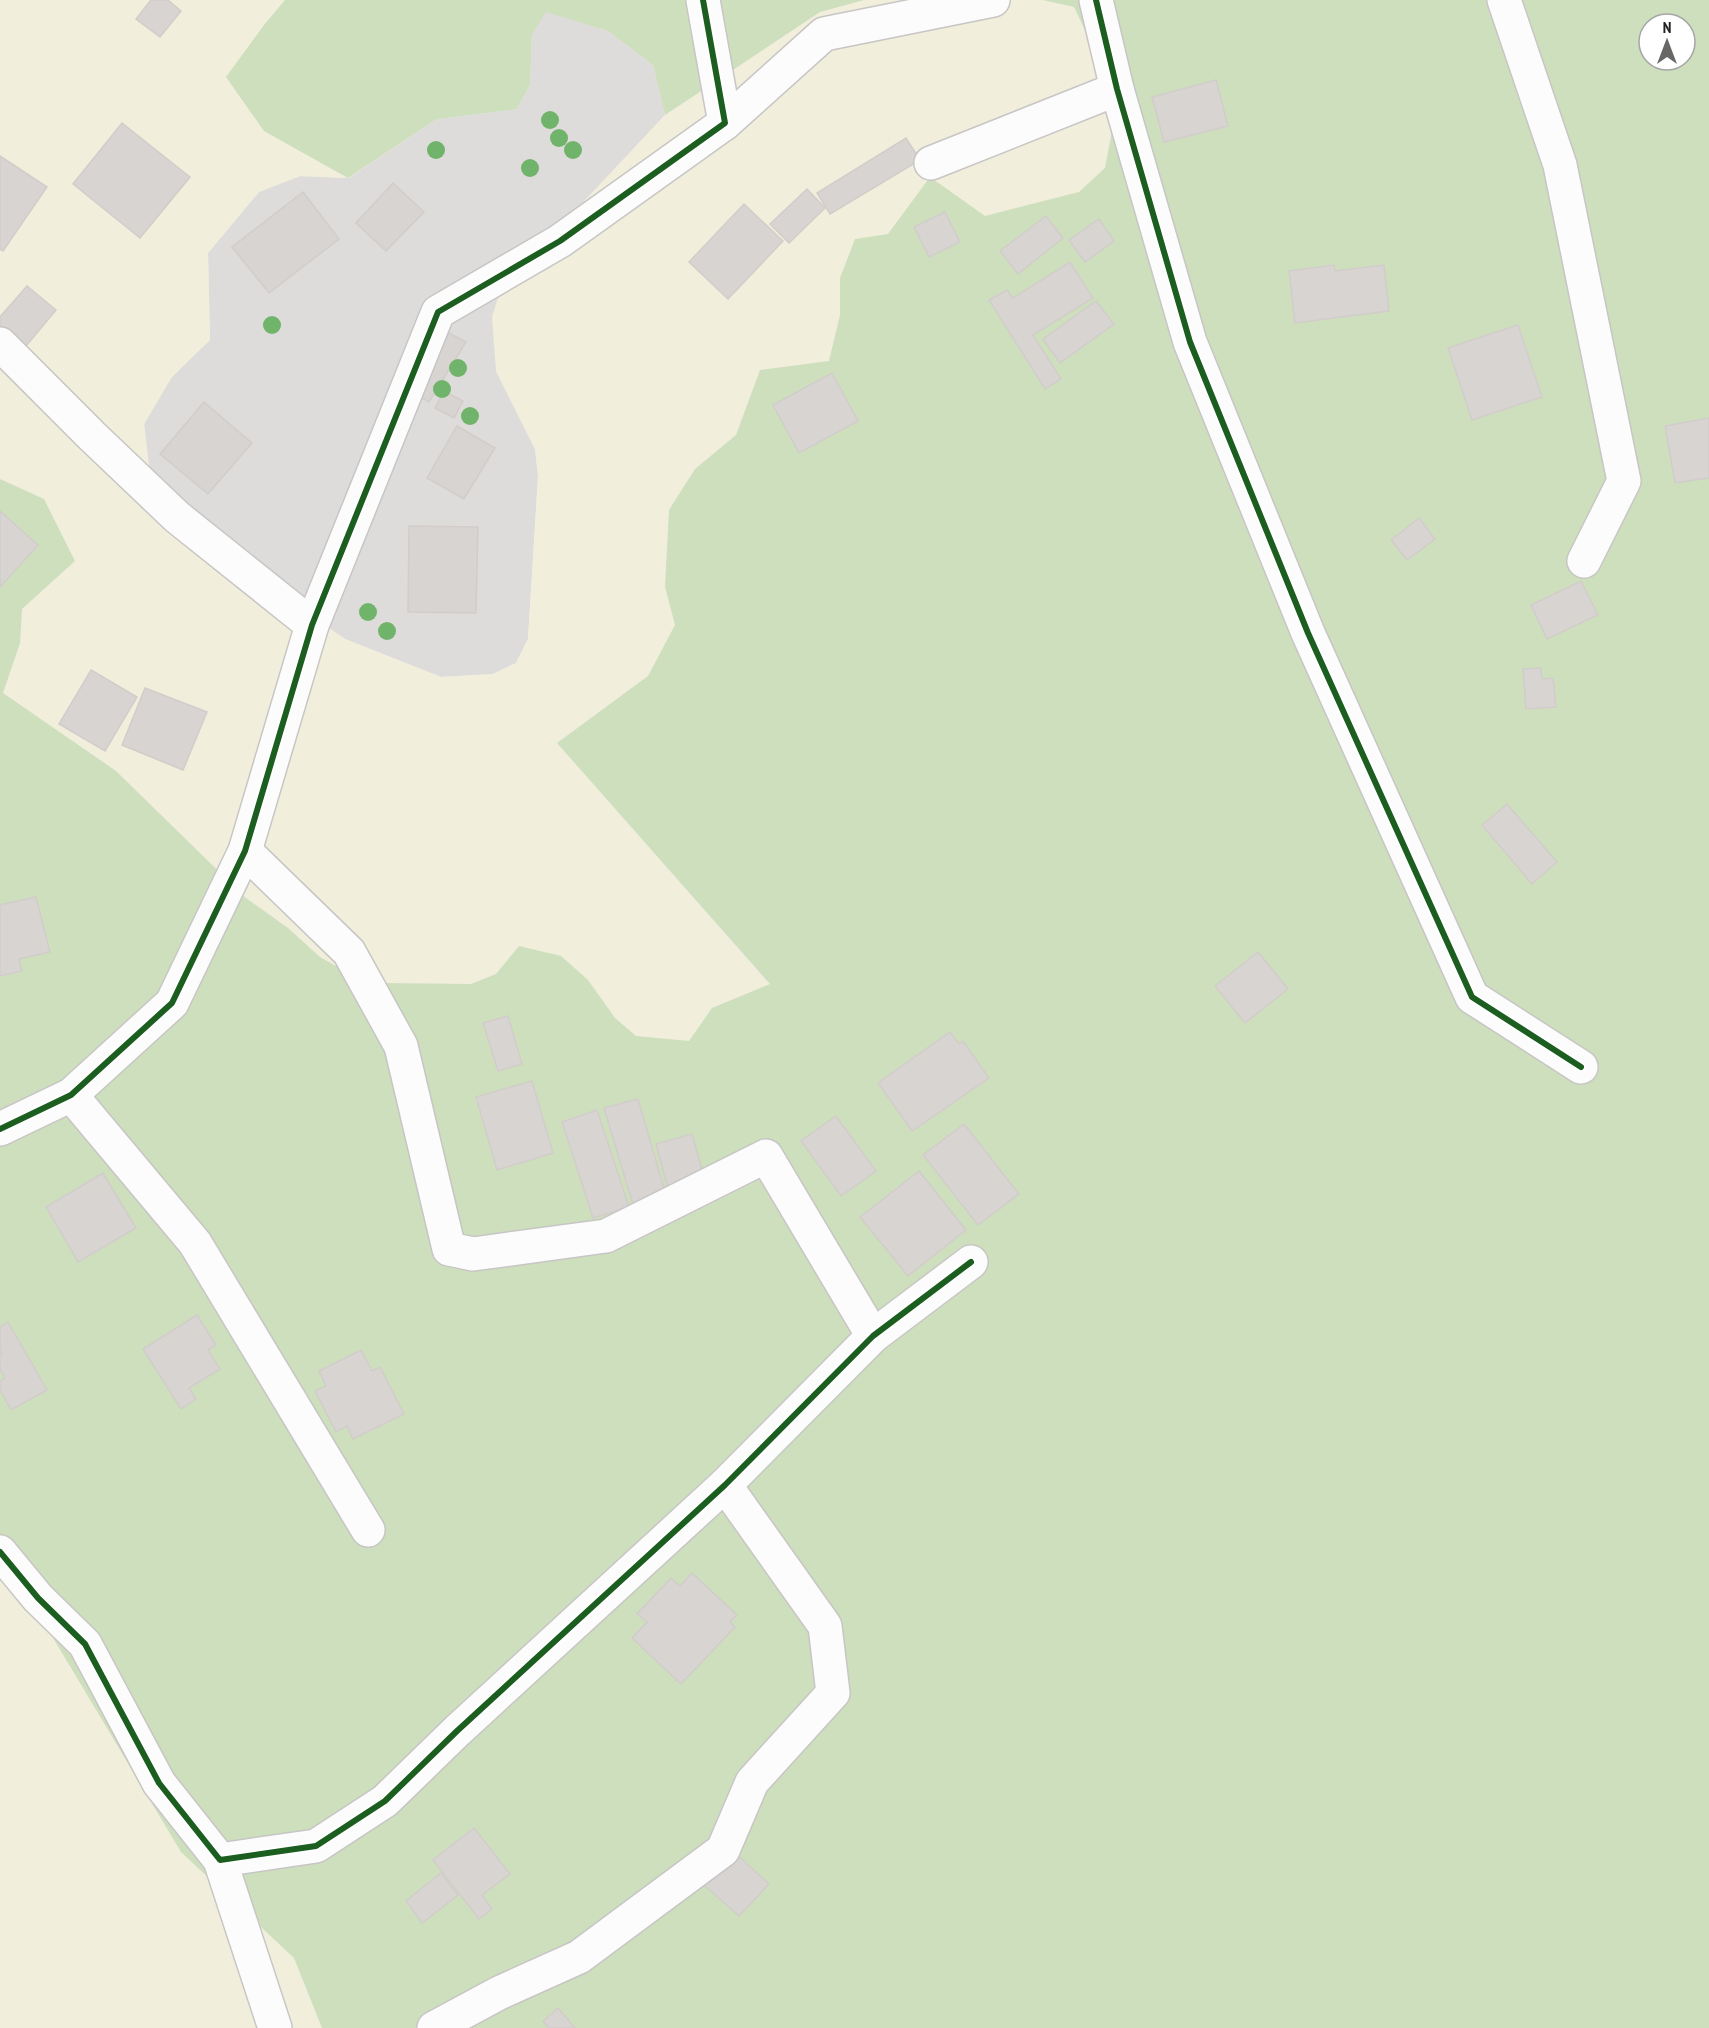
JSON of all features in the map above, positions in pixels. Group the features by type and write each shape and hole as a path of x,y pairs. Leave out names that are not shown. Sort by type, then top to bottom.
{"street":[{"path":"703,0 725,123"},
{"path":"0,1129 71,1095 172,1003 245,851 312,625 438,312 560,241 725,123 824,34 993,0"},
{"path":"1096,0 1117,89 1190,342 1308,633 1472,997 1581,1066"},
{"path":"1504,0 1560,165 1624,481 1584,561"},
{"path":"931,164 1117,89"},
{"path":"0,344 177,517 312,625"},
{"path":"245,851 349,952 401,1046 449,1249 474,1254 606,1236 766,1156 873,1336"},
{"path":"71,1095 195,1243 368,1530"},
{"path":"220,1860 316,1846 385,1801 457,1731 725,1485 873,1336 971,1262"},
{"path":"434,2028 499,1993 579,1957 723,1850 752,1782 833,1693 825,1626 725,1485"},
{"path":"0,1552 38,1598 85,1644 159,1783 220,1860 275,2028"}],"shaded area":[{"path":"0,0 285,0 227,77 264,131 348,178 300,176 259,192 208,253 210,340 172,377 144,424 153,500 171,520 345,639 441,677 493,674 516,663 528,639 538,476 535,449 496,371 492,317 500,291 665,115 820,12 864,0 1043,0 1074,7 1118,99 1105,168 1079,192 984,216 930,177 888,234 840,278 840,315 829,362 760,370 736,435 695,469 669,510 665,587 675,625 648,676 557,743 770,985 712,1008 689,1041 636,1036 615,1018 588,980 519,946 496,974 470,984 382,983 334,965 320,957 288,928 246,898 116,771 3,693 20,643 21,609 75,561 44,499 0,479"},
{"path":"546,11 608,31 653,65 665,115 500,291 496,371 535,449 538,476 528,639 516,663 493,674 441,677 345,639 171,520 153,500 144,424 172,376 210,340 208,253 259,192 300,176 349,178 437,119 517,109 530,85 532,35"},
{"path":"0,1549 181,1852 294,1958 322,2028 0,2028"}],"green space":[{"path":"285,0 864,0 820,12 665,115 653,65 608,31 546,12 532,35 530,85 517,109 437,119 348,178 264,131 226,77"},
{"path":"1043,0 1709,0 1709,2028 322,2028 294,1958 181,1852 0,1549 0,479 44,499 75,561 22,609 20,643 3,693 116,771 246,898 288,928 320,957 334,965 382,983 471,984 496,974 519,946 561,956 588,980 615,1018 636,1036 689,1041 712,1008 770,984 557,743 648,676 675,625 665,587 669,510 695,469 736,435 760,370 829,361 840,315 840,278 855,239 888,234 930,177 985,216 1079,192 1105,168 1118,99 1074,7"}],"building":[{"path":"151,0 168,0 181,11 160,37 136,19"},
{"path":"1216,80 1228,126 1164,142 1152,97"},
{"path":"122,123 190,177 140,238 73,184"},
{"path":"906,138 920,160 830,214 817,193"},
{"path":"0,156 47,187 3,251 0,249"},
{"path":"393,183 424,212 386,251 356,223"},
{"path":"807,189 825,208 789,243 770,224"},
{"path":"303,192 339,239 269,293 232,247"},
{"path":"744,204 783,241 728,299 689,262"},
{"path":"945,212 960,242 929,257 914,227"},
{"path":"1046,216 1063,238 1018,274 1000,251"},
{"path":"1099,219 1114,241 1085,262 1069,240"},
{"path":"1070,262 1093,298 1033,335 1061,379 1045,389 989,300 1007,290 1013,298"},
{"path":"1334,265 1335,271 1384,265 1389,311 1295,323 1289,271"},
{"path":"27,286 56,310 21,352 0,335 0,317"},
{"path":"1096,301 1114,324 1060,363 1043,339"},
{"path":"1518,325 1542,397 1472,420 1448,348"},
{"path":"449,333 466,342 429,402 413,393"},
{"path":"832,373 858,421 799,453 773,405"},
{"path":"444,391 463,401 454,418 435,408"},
{"path":"204,402 252,443 208,494 160,454"},
{"path":"1709,418 1709,478 1675,483 1665,426"},
{"path":"457,426 495,448 464,499 427,478"},
{"path":"0,511 38,545 0,587"},
{"path":"1419,518 1435,539 1407,560 1391,540"},
{"path":"409,526 478,527 476,613 408,612"},
{"path":"1581,581 1598,615 1547,639 1531,605"},
{"path":"1541,668 1542,679 1553,678 1556,707 1526,709 1523,669"},
{"path":"91,670 137,697 105,751 59,724"},
{"path":"145,688 207,712 183,770 122,745"},
{"path":"1507,804 1557,862 1532,884 1482,825"},
{"path":"36,897 50,952 19,959 22,971 0,976 0,905"},
{"path":"1258,952 1288,989 1245,1023 1215,986"},
{"path":"508,1016 522,1064 498,1071 483,1023"},
{"path":"950,1032 959,1044 963,1041 989,1078 912,1131 878,1083"},
{"path":"532,1081 553,1153 497,1170 476,1097"},
{"path":"638,1099 666,1195 633,1205 604,1108"},
{"path":"597,1110 629,1207 593,1218 562,1122"},
{"path":"836,1116 876,1171 841,1196 801,1141"},
{"path":"964,1124 1019,1194 978,1225 923,1155"},
{"path":"692,1134 706,1183 669,1193 656,1144"},
{"path":"919,1171 966,1230 908,1276 860,1217"},
{"path":"103,1173 136,1228 78,1262 46,1207"},
{"path":"197,1315 216,1345 208,1350 220,1369 189,1388 196,1399 181,1409 143,1349"},
{"path":"8,1322 47,1390 11,1410 0,1390 0,1381 5,1378 0,1369 0,1355 2,1354 0,1327"},
{"path":"361,1350 372,1371 380,1367 404,1414 353,1439 347,1426 336,1432 315,1391 326,1386 319,1371"},
{"path":"692,1573 737,1615 730,1622 735,1627 681,1684 632,1638 647,1622 637,1614 671,1578 680,1586"},
{"path":"474,1828 510,1874 482,1895 492,1909 479,1919 433,1860"},
{"path":"733,1851 769,1884 739,1916 703,1884"},
{"path":"441,1873 458,1895 422,1923 406,1901"},
{"path":"558,2008 575,2028 549,2028 543,2021"}],"cycle path":[{"path":"0,1129 71,1095 172,1003 245,851 312,625 438,312 560,241 725,123 703,0"},
{"path":"1096,0 1117,89 1190,342 1308,633 1472,997 1581,1067"},
{"path":"0,1552 38,1598 85,1644 159,1783 220,1860 316,1846 385,1801 457,1731 725,1485 873,1336 971,1262"}]}
